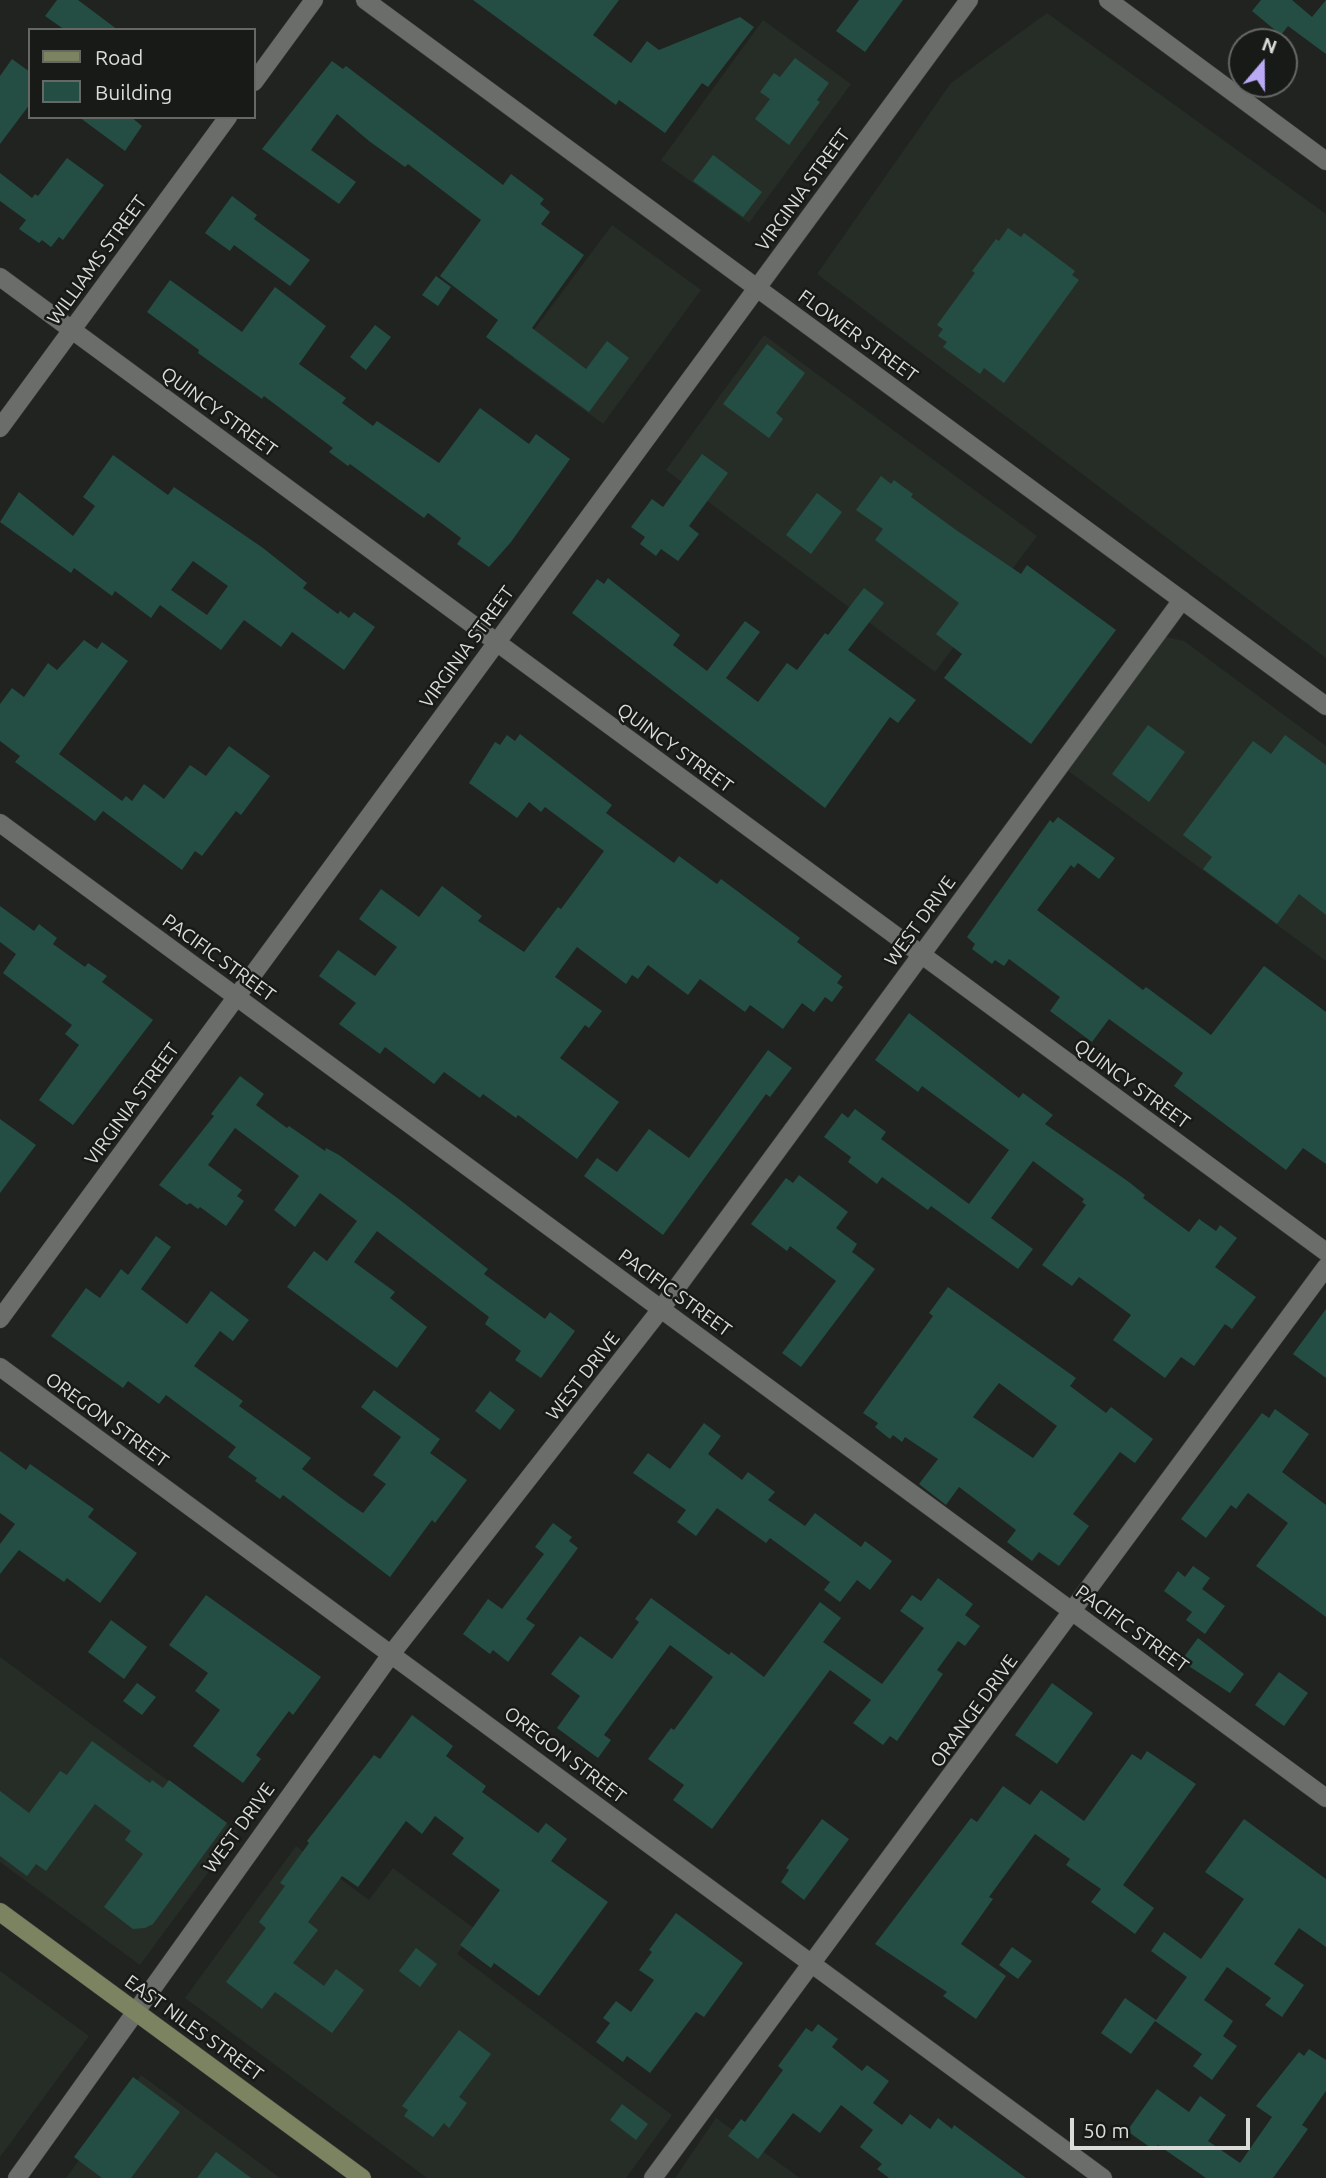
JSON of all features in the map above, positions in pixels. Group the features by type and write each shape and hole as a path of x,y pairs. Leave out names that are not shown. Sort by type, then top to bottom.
{"main road":[{"name":"EAST NILES STREET","path":"0,1912 362,2178"}],"street":[{"path":"256,79 314,0"},
{"name":"FLOWER STREET","path":"365,0 1326,706"},
{"name":"VIRGINIA STREET","path":"0,1320 969,0"},
{"path":"1108,0 1326,161"},
{"name":"WILLIAMS STREET","path":"0,428 227,119"},
{"name":"QUINCY STREET","path":"0,277 1326,1252"},
{"name":"WEST DRIVE","path":"17,2178 134,2010 392,1653 662,1309 1182,600"},
{"name":"PACIFIC STREET","path":"0,823 1326,1798"},
{"name":"ORANGE DRIVE","path":"653,2178 813,1965 1326,1267"},
{"name":"OREGON STREET","path":"0,1367 1103,2178"}],"shaded area":[{"path":"1047,13 1326,214 1326,658 817,274 951,83"},
{"path":"763,20 851,84 749,223 661,160"},
{"path":"612,225 701,290 603,424 513,358"},
{"path":"764,335 1037,536 935,672 666,470"},
{"path":"1166,637 1184,641 1326,746 1326,961 1067,770"},
{"path":"0,1657 238,1832 140,1965 0,1862"},
{"path":"296,1846 369,1900 393,1868 475,1929 457,1954 672,2115 626,2178 427,2178 185,1998"},
{"path":"0,1971 89,2036 0,2157"},
{"path":"141,2075 280,2178 66,2178"},
{"path":"716,2118 800,2178 675,2178"}],"building":[{"path":"57,0 78,0 115,28 62,28 45,16"},
{"path":"473,0 619,0 593,35 631,63 647,41 659,50 740,17 754,27 708,87 702,83 665,133 619,100 616,105"},
{"path":"859,0 903,0 865,52 836,31"},
{"path":"1261,0 1292,0 1312,17 1326,0 1326,54 1298,33 1298,28 1273,28 1252,11"},
{"path":"795,58 829,83 817,100 820,102 789,145 755,119 770,99 760,92 774,73 780,77"},
{"path":"12,59 28,71 28,107 0,144 0,76"},
{"path":"332,61 343,69 346,66 503,185 511,174 544,199 540,204 550,212 541,224 584,255 532,328 586,369 607,341 629,358 589,412 486,337 498,320 440,276 481,220 408,164 405,167 369,141 337,114 311,150 356,182 339,204 262,149"},
{"path":"82,119 133,119 142,126 125,151"},
{"path":"713,155 762,192 743,217 693,181"},
{"path":"67,158 104,185 63,240 59,237 51,247 42,240 39,243 19,229 26,220 0,201 0,173 32,198 35,194 38,196"},
{"path":"232,196 257,215 254,219 310,260 290,286 234,245 230,251 205,233"},
{"path":"1008,228 1021,237 1024,233 1075,271 1072,275 1079,280 1004,383 984,368 980,374 943,347 947,342 938,336 943,329 937,325 975,273 972,271 996,239 999,241"},
{"path":"436,276 451,287 438,306 422,295"},
{"path":"170,280 242,332 275,287 326,326 299,364 346,398 342,403 373,426 377,421 439,463 480,408 529,444 536,434 570,459 511,542 489,567 457,544 461,538 428,513 424,518 350,464 348,466 329,452 333,448 264,396 262,399 198,353 199,350 147,312"},
{"path":"375,325 391,337 366,370 350,357"},
{"path":"767,344 805,373 776,413 783,419 769,438 723,404"},
{"path":"702,454 728,473 689,526 699,534 678,561 661,549 656,556 640,544 645,537 631,527 652,499 663,507"},
{"path":"113,455 168,495 174,487 263,548 307,583 303,588 338,614 340,611 349,618 354,612 375,627 344,670 292,632 281,647 244,620 221,650 160,605 151,618 115,591 112,596 74,568 71,573 0,522 19,492 73,536 95,506 83,497","holes":["193,561 228,586 207,615 171,590"]},
{"path":"881,476 891,484 894,480 913,494 911,497 1021,574 1027,565 1116,630 1031,744 944,678 962,654 936,634 959,603 875,540 883,529 856,510"},
{"path":"817,493 842,512 811,554 786,535"},
{"path":"608,578 680,635 673,645 707,671 745,621 760,632 726,678 758,702 787,663 797,670 864,588 884,603 848,650 916,700 898,723 890,717 825,808 572,613 597,579 604,584"},
{"path":"84,640 97,649 102,642 128,661 59,754 122,801 126,796 132,801 144,784 164,799 190,765 206,776 229,746 270,776 241,815 236,811 202,856 195,851 182,870 103,811 95,821 15,762 20,756 0,741 0,704 12,688 24,697 48,663 57,670"},
{"path":"1148,725 1185,752 1149,802 1112,774"},
{"path":"520,734 612,805 606,813 674,863 679,856 717,884 721,879 800,938 797,942 842,976 837,983 843,987 832,1002 825,997 814,1012 802,1003 783,1029 750,1005 745,1012 700,979 688,995 648,965 638,979 632,975 626,984 577,947 555,977 602,1011 589,1028 585,1025 560,1058 619,1102 577,1159 518,1115 516,1118 483,1094 480,1098 444,1072 434,1084 385,1047 380,1054 339,1024 356,1003 319,976 338,950 375,976 397,947 359,919 381,889 419,917 442,886 482,916 478,921 524,952 558,907 561,909 604,851 545,807 541,812 529,802 517,818 469,783 495,742 500,745 507,735 515,741"},
{"path":"1285,735 1326,765 1326,915 1299,894 1277,924 1203,869 1212,857 1183,835 1253,741 1271,754"},
{"path":"1058,817 1115,858 1099,879 1078,863 1074,868 1071,865 1037,910 1143,990 1146,987 1211,1035 1264,966 1326,1012 1326,1164 1303,1148 1286,1170 1174,1086 1183,1073 1109,1019 1092,1042 1050,1011 1060,997 1009,959 1004,966 995,960 992,964 972,949 975,944 967,937 1050,820 1053,823"},
{"path":"0,906 34,931 39,924 57,938 53,944 85,967 88,963 107,976 102,982 153,1020 73,1125 39,1100 79,1045 65,1034 72,1025 3,973 16,954 0,942"},
{"path":"909,1013 1019,1098 1023,1093 1053,1115 1045,1124 1129,1182 1145,1195 1143,1198 1189,1232 1199,1219 1216,1231 1220,1225 1237,1238 1215,1267 1256,1297 1232,1329 1225,1324 1194,1366 1181,1357 1165,1378 1113,1340 1131,1315 1079,1277 1072,1286 1042,1265 1086,1205 1082,1202 1084,1199 1033,1161 991,1218 1033,1249 1018,1269 931,1206 928,1210 882,1177 877,1184 848,1162 851,1157 824,1137 842,1113 848,1118 855,1109 886,1132 881,1139 969,1204 1009,1150 922,1086 918,1092 875,1060"},
{"path":"768,1050 792,1068 770,1097 766,1094 663,1235 584,1176 597,1158 617,1172 649,1129 689,1158"},
{"path":"240,1076 264,1094 256,1105 325,1151 326,1148 339,1155 400,1200 488,1269 484,1274 545,1319 550,1312 575,1331 541,1378 515,1360 521,1351 485,1324 489,1317 377,1231 354,1262 395,1292 390,1298 427,1327 397,1368 287,1287 314,1251 327,1261 357,1221 320,1193 295,1227 274,1210 299,1176 235,1128 208,1165 242,1190 237,1196 244,1201 226,1226 200,1207 198,1209 190,1203 187,1205 159,1185 214,1116 211,1114"},
{"path":"0,1119 36,1145 0,1193"},
{"path":"799,1175 848,1212 836,1228 857,1244 852,1252 875,1269 801,1367 782,1353 836,1281 790,1246 787,1251 751,1224 786,1178 793,1183"},
{"path":"156,1236 171,1247 141,1289 187,1324 211,1291 249,1320 233,1341 220,1331 194,1366 243,1401 239,1406 311,1458 302,1469 348,1503 363,1513 386,1484 373,1475 401,1437 361,1407 374,1390 440,1439 430,1453 467,1480 435,1523 432,1520 390,1577 283,1495 280,1499 255,1481 257,1478 228,1457 236,1447 166,1395 159,1404 128,1381 123,1388 51,1336 86,1288 100,1298 121,1269 128,1275"},
{"path":"948,1287 1076,1378 1070,1386 1106,1413 1111,1407 1153,1439 1135,1463 1120,1452 1073,1514 1089,1526 1059,1566 1039,1552 1032,1561 1007,1542 1016,1530 959,1487 946,1505 919,1484 938,1459 905,1437 902,1442 893,1435 890,1439 875,1427 878,1423 863,1413 933,1316 929,1313","holes":["999,1383 1057,1426 1033,1458 973,1417"]},
{"path":"1326,1309 1326,1378 1293,1354"},
{"path":"490,1391 515,1410 500,1430 475,1411"},
{"path":"1275,1409 1309,1434 1282,1472 1326,1505 1326,1617 1256,1566 1288,1523 1248,1493 1236,1509 1231,1505 1206,1538 1181,1519 1262,1413 1269,1418"},
{"path":"704,1423 721,1436 708,1454 742,1480 748,1472 775,1492 768,1500 805,1526 815,1513 861,1547 865,1541 892,1561 870,1590 857,1580 840,1602 824,1590 830,1582 770,1538 766,1543 717,1508 696,1536 677,1522 686,1510 633,1473 648,1453 670,1469"},
{"path":"0,1451 26,1470 30,1464 94,1509 88,1517 137,1553 100,1603 67,1578 64,1582 19,1550 0,1574 0,1544 15,1524 0,1513"},
{"path":"553,1523 572,1537 569,1541 578,1548 526,1619 535,1625 508,1662 493,1650 490,1654 463,1634 488,1599 502,1609 544,1554 535,1547"},
{"path":"1193,1566 1210,1578 1202,1589 1225,1606 1205,1634 1186,1620 1192,1612 1164,1591 1178,1571 1185,1577"},
{"path":"938,1578 973,1604 965,1615 980,1626 965,1646 958,1641 937,1670 943,1674 897,1741 890,1736 883,1745 853,1723 871,1700 830,1670 712,1829 673,1800 684,1785 648,1759 671,1728 674,1730 713,1677 670,1645 604,1735 611,1740 598,1758 557,1728 580,1696 551,1674 580,1636 612,1659 639,1622 635,1619 651,1598 764,1677 820,1602 841,1618 823,1642 882,1684 924,1628 900,1611 912,1595 921,1601"},
{"path":"206,1595 321,1677 293,1715 289,1711 256,1755 261,1759 243,1783 193,1746 220,1710 195,1691 208,1673 169,1645"},
{"path":"111,1620 147,1647 124,1679 88,1652"},
{"path":"1198,1638 1244,1674 1230,1693 1181,1661"},
{"path":"1279,1672 1308,1693 1284,1726 1255,1705"},
{"path":"137,1683 156,1697 142,1715 123,1701"},
{"path":"1052,1683 1093,1713 1057,1764 1015,1735"},
{"path":"412,1715 453,1746 446,1756 486,1786 482,1792 538,1833 546,1823 567,1839 551,1861 608,1902 539,1996 494,1963 491,1968 460,1945 500,1890 452,1854 464,1838 435,1816 422,1834 406,1821 358,1887 342,1876 308,1922 318,1930 293,1963 324,1986 336,1969 364,1990 332,2033 275,1992 262,2009 226,1982 266,1928 259,1922 285,1886 280,1883 309,1843 307,1841 374,1755 380,1759"},
{"path":"92,1741 150,1783 152,1780 163,1788 169,1780 227,1823 153,1924 145,1928 133,1929 104,1907 143,1854 125,1840 131,1831 95,1804 46,1871 36,1864 27,1876 0,1856 0,1791 29,1813 60,1771 67,1775"},
{"path":"1147,1751 1196,1784 1123,1885 1154,1908 1135,1934 1091,1902 1101,1889 1066,1865 1070,1859 1035,1834 989,1897 993,1899 961,1944 1006,1976 976,2019 943,1996 947,1992 875,1944 971,1818 977,1822 1003,1786 1030,1805 1041,1790 1084,1821 1132,1754 1141,1760"},
{"path":"822,1819 849,1839 804,1900 781,1882 789,1870 786,1868"},
{"path":"1244,1819 1326,1879 1326,1947 1299,1928 1274,1964 1304,1985 1282,2017 1265,2005 1271,1998 1227,1967 1204,2000 1233,2021 1223,2036 1237,2046 1212,2080 1193,2066 1202,2054 1155,2021 1131,2054 1101,2033 1125,1998 1156,2020 1187,1977 1151,1951 1164,1932 1201,1959 1244,1899 1205,1872"},
{"path":"676,1913 743,1963 704,2017 696,2012 650,2073 627,2056 623,2062 596,2042 610,2023 603,2018 616,2001 631,2012 654,1980 639,1970 652,1952 649,1950"},
{"path":"1012,1947 1032,1961 1018,1979 999,1965"},
{"path":"416,1948 437,1964 420,1987 399,1971"},
{"path":"818,2024 838,2039 832,2047 862,2071 867,2065 889,2081 873,2103 902,2125 910,2114 930,2129 938,2118 952,2129 954,2125 1026,2178 889,2178 877,2169 882,2164 860,2147 873,2130 841,2105 820,2133 793,2113 758,2159 728,2136 741,2119 745,2122 783,2070 778,2066 806,2028 812,2032"},
{"path":"459,2030 491,2054 459,2097 467,2103 449,2128 444,2123 433,2137 404,2116 408,2110 402,2106"},
{"path":"1309,2049 1326,2060 1326,2091 1302,2125 1308,2129 1273,2178 1206,2178 1158,2145 1154,2150 1127,2131 1157,2089 1189,2112 1200,2096 1226,2115 1208,2141 1240,2163 1272,2117 1256,2106 1299,2052 1304,2056"},
{"path":"133,2077 180,2112 131,2178 102,2178 74,2157"},
{"path":"622,2104 648,2124 636,2140 610,2120"},
{"path":"216,2152 251,2178 197,2178"}]}
